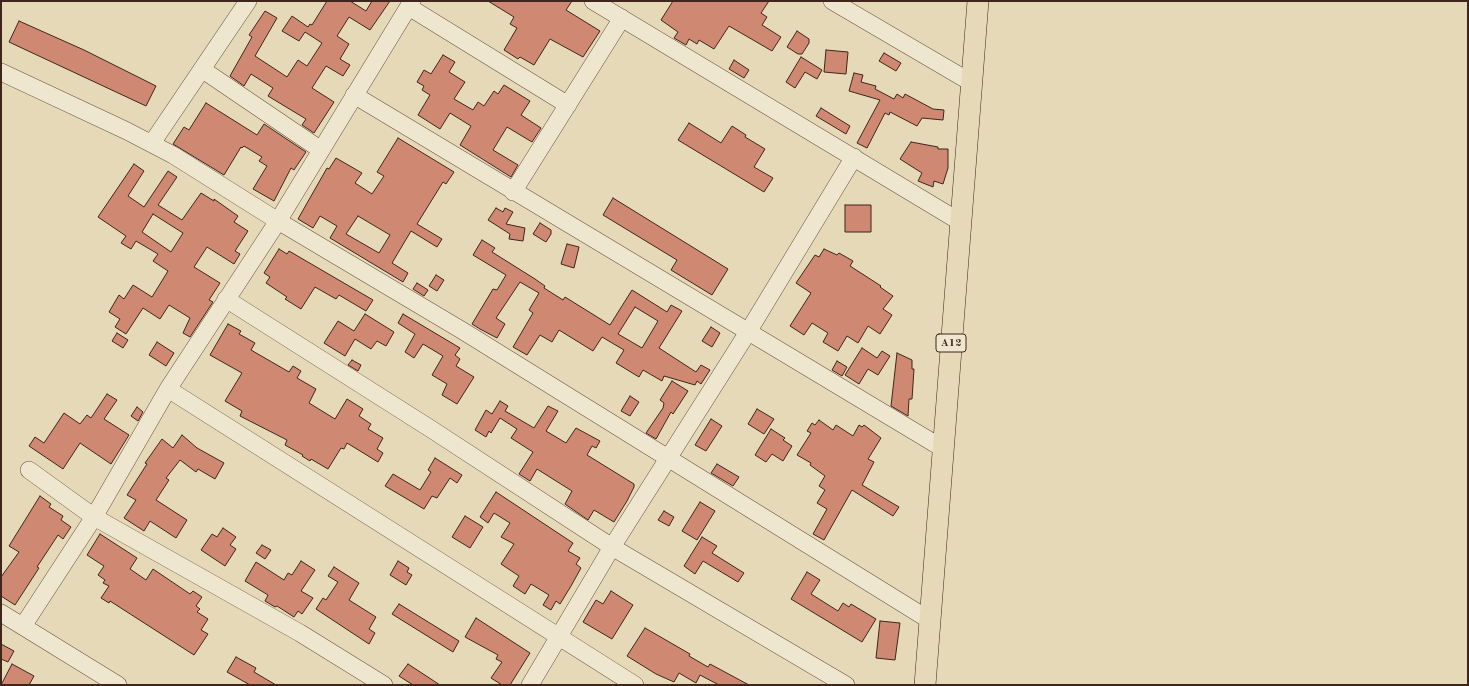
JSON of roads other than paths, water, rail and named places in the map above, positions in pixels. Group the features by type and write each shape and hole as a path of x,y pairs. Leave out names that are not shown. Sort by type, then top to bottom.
{"main road":[{"name":"A12","path":"925,685 939,520 942,448 962,223 978,1"}],"street":[{"path":"152,143 203,70 248,1"},
{"path":"832,1 972,83"},
{"path":"603,3 622,18 962,223"},
{"path":"23,626 94,517 168,390 278,221 411,4 568,105"},
{"path":"513,192 622,18"},
{"path":"203,70 321,150"},
{"path":"1,72 152,143 278,221 463,331 931,622"},
{"path":"354,96 942,448"},
{"path":"530,685 612,547 748,332 854,158"},
{"path":"226,299 431,429 612,547 846,685"},
{"path":"168,390 558,638 635,685"},
{"path":"29,470 94,517 300,633 384,685"},
{"path":"1,613 118,685"}]}
